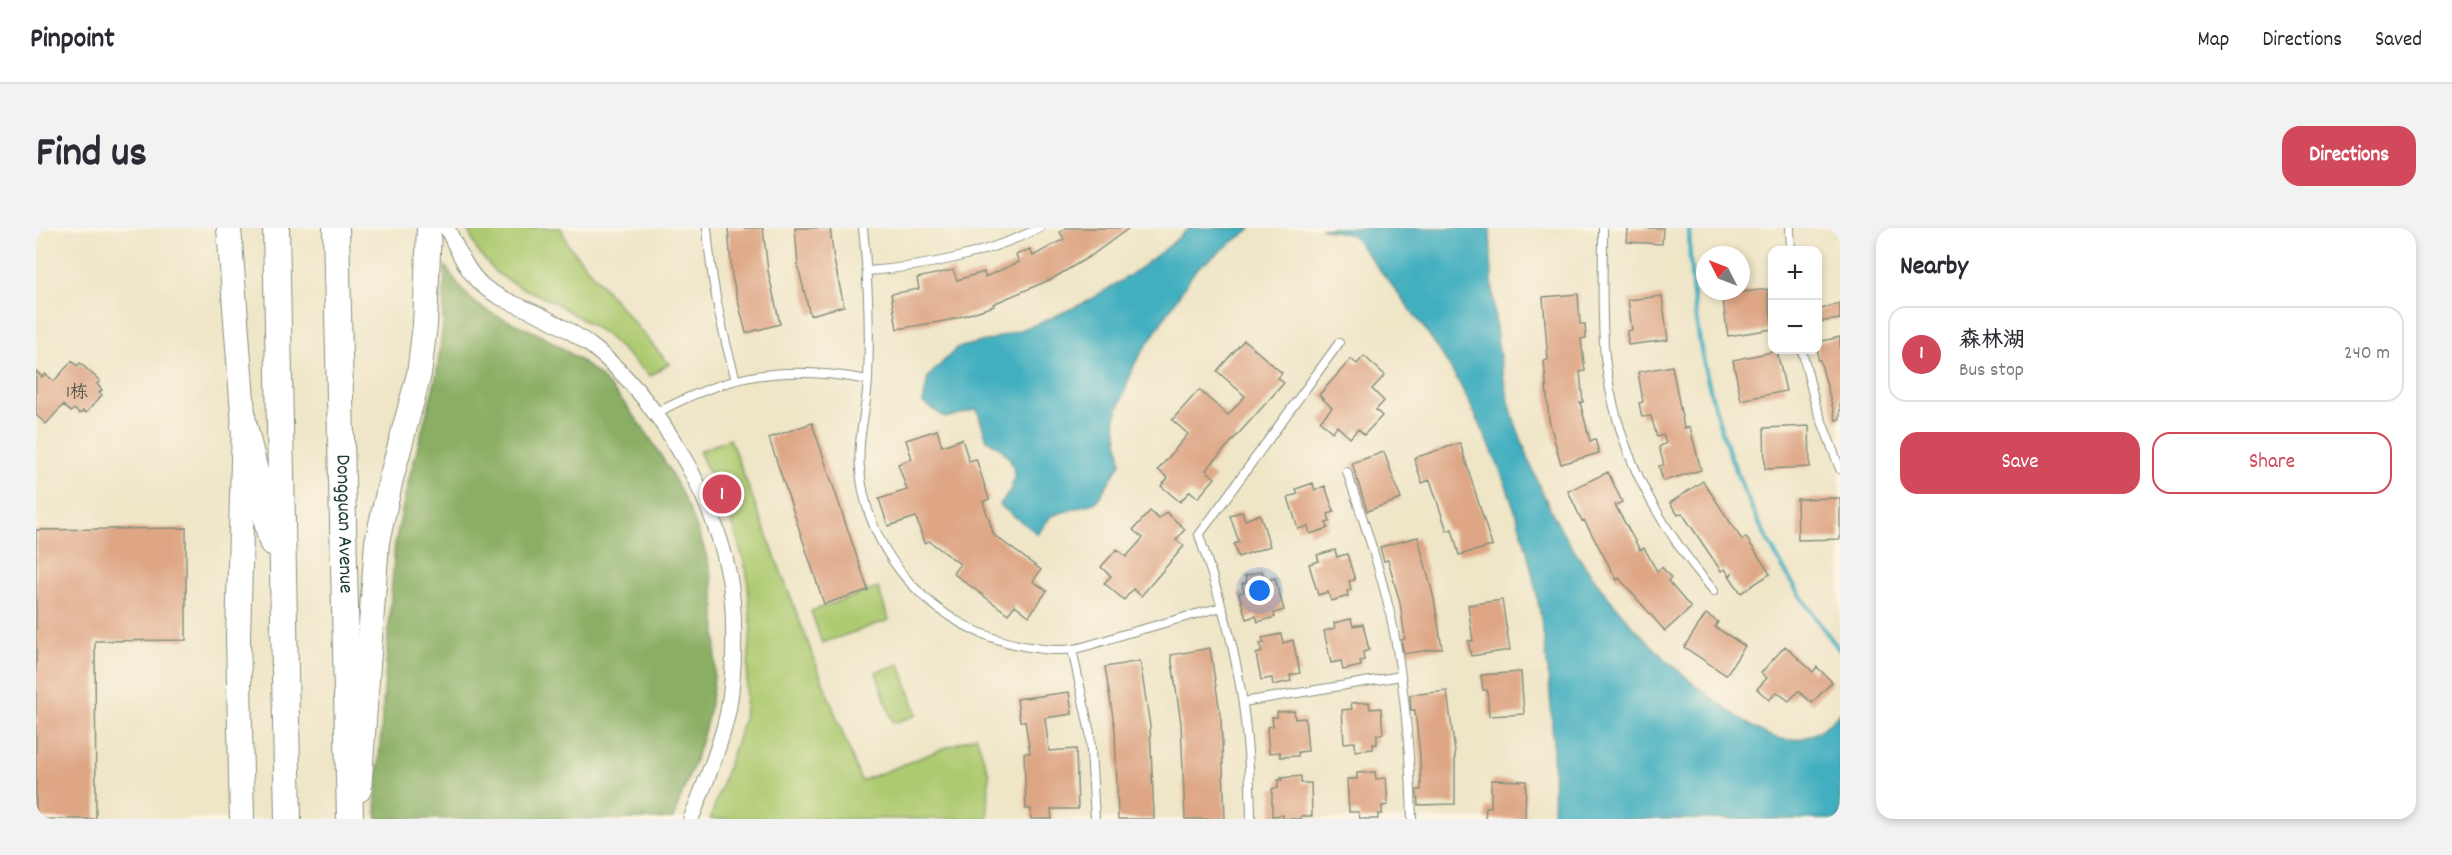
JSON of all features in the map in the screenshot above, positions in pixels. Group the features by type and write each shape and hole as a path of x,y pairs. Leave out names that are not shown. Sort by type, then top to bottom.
{"highway":[{"path":"276,228 288,819"},
{"name":"Dongguan Avenue","path":"336,228 350,819"},
{"path":"244,426 283,591"}],"main road":[{"path":"229,228 244,426 238,637 242,819"},
{"path":"357,819 377,542 391,478 419,374 425,325 429,228"}],"street":[{"path":"447,228 462,260 483,286 508,301 546,318 593,347 637,388 672,437 700,492 717,534 729,576 733,629 727,715 692,819"}],"lane":[{"path":"707,228 711,276 720,328 736,380"},
{"path":"862,228 868,271 868,380 860,434 860,469 877,535 894,565 916,591 942,613 972,631 1004,643 1038,649 1072,650 1222,607"},
{"path":"868,271 915,268 961,258 1006,244 1040,228"},
{"path":"1603,228 1605,357 1612,400 1624,442 1661,522 1686,558 1714,591"},
{"path":"1790,228 1791,246"},
{"path":"1251,819 1250,773 1243,702 1222,607 1199,535 1339,343"},
{"path":"1803,354 1815,403 1840,469"},
{"path":"655,414 688,396 758,374 795,371 832,373 868,380"},
{"path":"1347,472 1371,543 1390,615 1401,676 1410,762 1412,819"},
{"path":"1072,650 1090,733 1095,783 1095,819"},
{"path":"1243,702 1401,676"}],"green space":[{"path":"467,228 561,228 569,246 669,364 650,376 604,333 554,302 516,285 495,272 477,250"},
{"path":"445,266 463,291 477,304 492,314 552,342 603,379 644,430 680,491 694,522 712,580 715,611 715,663 706,725 673,819 377,819 376,800 395,544 408,483 436,378 443,326"},
{"path":"730,439 861,781 976,736 989,774 988,819 710,819 744,719 751,628 747,573 734,528 699,451"},
{"path":"878,588 889,620 822,643 811,611"},
{"path":"900,664 917,715 893,723 876,672"}],"water":[{"path":"1189,228 1252,228 1196,269 1135,363 1115,417 1121,463 1096,502 1051,516 1038,534 999,505 1012,487 1014,469 1005,453 987,440 977,409 946,418 923,403 928,377 957,348 1040,323 1086,302 1129,276"},
{"path":"1320,228 1490,228 1496,328 1503,377 1516,425 1534,473 1564,535 1608,597 1647,641 1690,681 1763,733 1775,738 1790,740 1806,737 1821,730 1840,712 1840,819 1553,819 1551,704 1542,626 1527,550 1504,480 1483,430 1458,381 1421,324 1352,235"}],"building":[{"path":"728,228 763,228 768,271 780,324 746,333 732,277"},
{"path":"795,228 830,228 844,306 810,315 798,266"},
{"path":"1066,228 1129,228 1092,255 1052,279 993,304 994,306 950,320 897,329 891,294 919,289 917,278 953,270 957,280 984,272 985,277 1019,262 1016,255 1030,249 1033,256 1064,239 1060,232"},
{"path":"1663,228 1662,244 1627,242 1628,229"},
{"path":"1767,289 1768,330 1728,336 1723,300 1750,300 1750,291"},
{"path":"1578,294 1580,324 1585,324 1586,338 1581,339 1585,371 1580,372 1583,402 1580,402 1590,441 1595,439 1599,453 1561,464 1549,420 1544,361 1548,360 1543,297"},
{"path":"1662,296 1668,340 1628,345 1627,331 1632,330 1628,300"},
{"path":"1840,303 1840,319 1822,321 1822,309"},
{"path":"1840,337 1840,419 1836,420 1820,360 1818,360 1818,354 1822,354 1822,341"},
{"path":"1244,340 1282,373 1278,378 1284,383 1206,470 1215,478 1198,498 1190,491 1180,502 1161,486 1168,478 1158,470 1188,434 1172,420 1199,390 1228,415 1245,396 1217,371"},
{"path":"1768,353 1778,354 1786,391 1741,400 1733,360"},
{"path":"1364,356 1385,375 1372,389 1384,401 1376,410 1382,416 1364,435 1358,429 1350,438 1337,426 1332,432 1320,421 1332,408 1319,395 1351,359 1357,364"},
{"path":"72,361 77,366 80,363 100,381 97,384 102,390 99,393 102,395 86,413 83,411 80,414 74,409 71,412 63,405 46,424 36,415 36,371 42,377 45,374 54,381"},
{"path":"1672,366 1684,428 1690,427 1701,470 1663,481 1659,466 1664,465 1659,447 1666,443 1663,435 1657,437 1651,416 1642,417 1639,403 1643,402 1638,372"},
{"path":"812,423 868,590 824,604 769,438"},
{"path":"1809,426 1810,467 1765,469 1764,428"},
{"path":"937,430 942,446 962,439 969,461 976,459 989,499 983,502 994,535 1041,570 1033,581 1047,591 1029,616 1015,605 1008,614 953,573 960,564 929,541 924,543 916,517 888,526 879,499 907,490 898,464 912,459 906,440"},
{"path":"1460,443 1492,546 1459,555 1452,529 1447,531 1430,480 1422,483 1414,458"},
{"path":"1384,452 1401,499 1367,511 1352,463"},
{"path":"1608,472 1622,502 1615,505 1640,550 1644,548 1657,571 1662,567 1671,578 1668,581 1691,608 1665,631 1619,578 1617,580 1584,520 1582,521 1568,491"},
{"path":"1703,481 1742,540 1746,537 1770,574 1741,593 1730,577 1732,573 1729,575 1725,569 1721,571 1682,513 1678,515 1670,503"},
{"path":"1313,483 1315,490 1325,486 1334,512 1328,514 1330,522 1326,523 1328,528 1310,534 1308,526 1298,529 1288,497 1298,494 1296,489"},
{"path":"1840,498 1840,539 1798,540 1797,499"},
{"path":"1150,511 1159,519 1166,512 1185,529 1176,540 1184,546 1141,596 1133,589 1124,600 1104,583 1111,576 1101,567 1117,549 1126,557 1143,538 1133,530"},
{"path":"1242,511 1245,520 1260,514 1270,546 1238,557 1234,544 1239,542 1230,516"},
{"path":"186,528 186,640 95,641 96,819 36,819 36,530"},
{"path":"1418,537 1434,599 1442,648 1404,654 1401,640 1405,639 1400,603 1388,560 1384,561 1380,547"},
{"path":"1335,550 1337,557 1347,554 1355,580 1349,581 1351,590 1347,591 1348,596 1331,601 1328,592 1318,595 1309,564 1319,561 1317,555"},
{"path":"1262,571 1265,581 1275,578 1284,610 1274,613 1275,617 1258,622 1256,616 1246,619 1239,593 1244,592 1242,584 1247,582 1245,576"},
{"path":"1502,600 1510,650 1471,656 1468,641 1473,641 1468,605"},
{"path":"1706,614 1718,622 1715,627 1745,646 1726,675 1684,647"},
{"path":"1351,619 1353,626 1363,624 1369,650 1363,652 1364,660 1360,661 1361,666 1343,670 1341,661 1331,663 1324,631 1335,628 1334,623"},
{"path":"1281,634 1283,643 1293,640 1300,673 1290,675 1291,681 1273,685 1272,678 1261,680 1256,654 1262,652 1260,644 1264,643 1262,638"},
{"path":"1785,646 1813,672 1817,667 1832,682 1812,703 1798,691 1789,701 1777,692 1769,700 1757,689 1767,678 1761,673"},
{"path":"1210,648 1221,719 1225,819 1185,819 1181,723 1171,655"},
{"path":"1140,661 1150,726 1154,819 1118,819 1115,730 1105,667"},
{"path":"1521,672 1524,714 1489,716 1487,690 1483,690 1481,675"},
{"path":"1447,691 1455,752 1455,804 1418,805 1417,790 1421,790 1420,755 1415,710 1411,710 1410,695"},
{"path":"1069,692 1072,714 1045,718 1049,751 1076,749 1078,809 1051,809 1052,819 1031,819 1031,809 1026,809 1024,753 1030,753 1025,721 1020,721 1017,699"},
{"path":"1369,702 1370,709 1381,708 1383,734 1377,735 1377,744 1373,744 1373,749 1355,751 1355,742 1344,743 1342,710 1352,709 1351,703"},
{"path":"1294,711 1295,719 1305,718 1308,751 1298,752 1298,756 1280,757 1280,752 1269,753 1267,727 1273,726 1272,717 1277,717 1277,712"},
{"path":"1375,772 1376,779 1386,778 1388,805 1382,806 1382,814 1378,814 1378,819 1360,819 1359,812 1349,812 1347,779 1357,779 1357,773"},
{"path":"1301,776 1301,783 1311,783 1312,816 1301,816 1301,819 1283,819 1283,815 1272,816 1272,789 1278,788 1278,780"},
{"path":"1491,780 1526,781 1525,819 1485,819 1486,807 1491,807"}],"waterway":[{"path":"1689,228 1692,285 1700,342 1712,398 1729,452 1750,504 1776,555 1806,604 1840,650"}],"place":[{"name":"森林湖","path":"722,494"}]}
